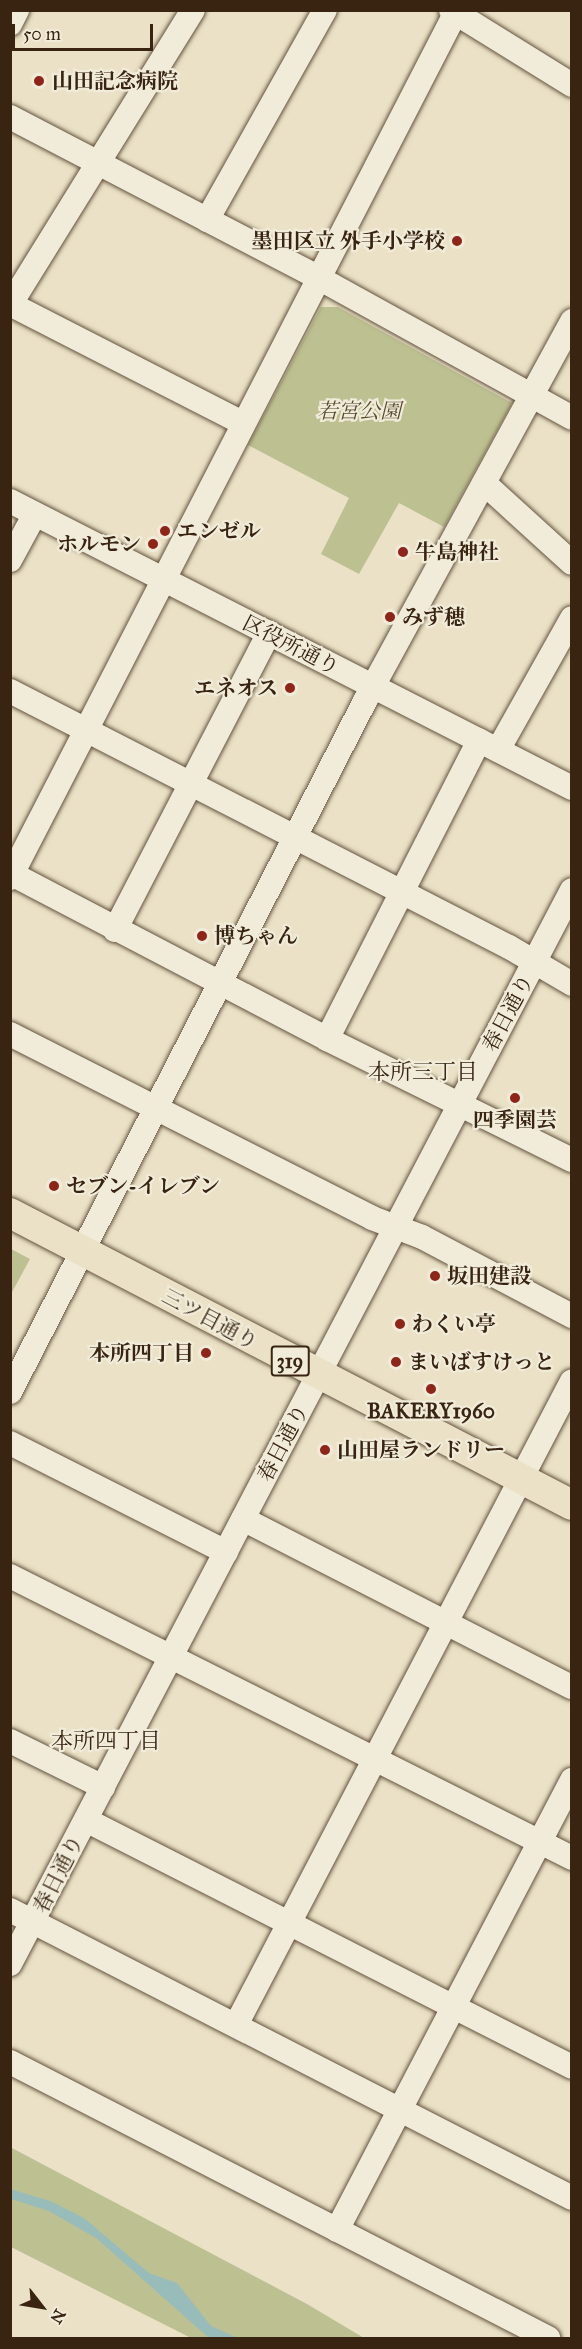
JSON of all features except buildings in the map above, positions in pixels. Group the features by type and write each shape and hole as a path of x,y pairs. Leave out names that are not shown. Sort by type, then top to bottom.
{"main road":[{"name":"三ツ目通り","path":"10,1214 318,1375 572,1504"}],"street":[{"path":"10,24 17,10"},
{"path":"193,10 97,162 11,305 243,423"},
{"path":"207,220 325,10"},
{"path":"570,81 455,11 11,875 327,1039 572,1160"},
{"path":"10,117 317,277 572,418"},
{"path":"10,1392 154,1108 373,687 572,321"},
{"path":"484,483 572,563"},
{"name":"区役所通り","path":"10,501 572,788"},
{"path":"10,560 35,514"},
{"path":"327,1039 402,893 489,745 572,618"},
{"path":"115,930 269,633"},
{"path":"10,691 509,946 533,963 572,984"},
{"name":"春日通り","path":"10,1964 572,890"},
{"path":"10,1034 395,1227 422,1237 572,1316"},
{"path":"236,2025 444,1622 572,1381"},
{"path":"10,1443 226,1552"},
{"path":"243,1519 572,1687"},
{"path":"10,1576 572,1858"},
{"path":"10,1741 103,1787"},
{"path":"337,2230 572,1780"},
{"path":"86,1820 572,2067"},
{"path":"10,1910 572,2198"},
{"path":"10,2062 548,2338"}],"green space":[{"name":"若宮公園","path":"321,307 338,307 512,403 444,527 399,503 359,574 321,554 349,498 248,445"},
{"path":"11,1249 30,1259 11,1294"},
{"path":"10,2147 307,2304 364,2338 191,2338 11,2247"}],"water":[{"path":"10,2189 50,2201 84,2218 149,2273 177,2283 211,2326 238,2338 209,2338 96,2238 49,2211 11,2199"}],"place":[{"name":"山田記念病院","path":"39,81"},
{"name":"墨田区立 外手小学校","path":"457,241"},
{"name":"エンゼル","path":"165,531"},
{"name":"ホルモン","path":"153,544"},
{"name":"牛島神社","path":"403,552"},
{"name":"みず穂","path":"390,617"},
{"name":"エネオス","path":"290,688"},
{"name":"博ちゃん","path":"202,936"},
{"name":"四季園芸","path":"515,1098"},
{"name":"セブン-イレブン","path":"54,1186"},
{"name":"坂田建設","path":"435,1276"},
{"name":"わくい亭","path":"400,1324"},
{"name":"本所四丁目","path":"206,1353"},
{"name":"まいばすけっと","path":"396,1362"},
{"name":"BAKERY1960","path":"431,1389"},
{"name":"山田屋ランドリー","path":"325,1450"}],"district":[{"name":"本所三丁目","path":"423,1072"},
{"name":"本所四丁目","path":"106,1741"}]}
